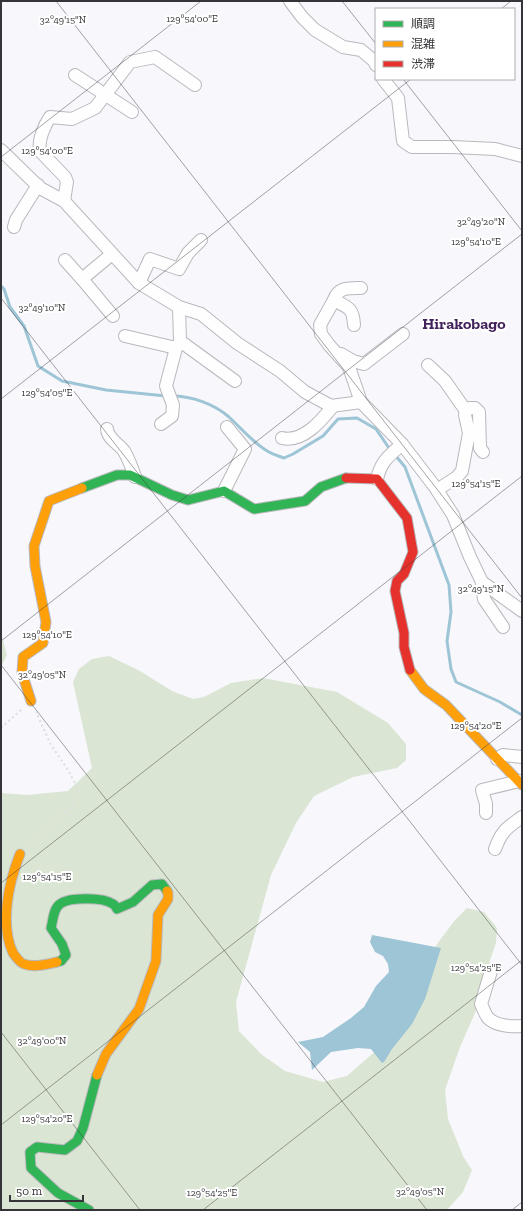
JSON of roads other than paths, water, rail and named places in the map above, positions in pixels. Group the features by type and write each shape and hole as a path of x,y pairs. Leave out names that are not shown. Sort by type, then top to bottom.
{"street":[{"path":"290,1 302,17 315,30 343,47 361,50 375,63"},
{"path":"64,201 67,182 65,177 40,151 39,146 45,124 50,117 72,119 95,108 130,62 155,57 195,85"},
{"path":"75,75 132,112"},
{"path":"384,80 398,98 404,141 412,147 495,149 522,156"},
{"path":"1,150 38,185 64,201 139,283 179,307 201,314 237,343 280,371 306,392 331,406 360,402"},
{"path":"14,227 16,220 38,185"},
{"path":"139,283 150,259 179,269 188,253 201,240"},
{"path":"82,279 112,254"},
{"path":"65,260 113,316"},
{"path":"361,288 340,290 336,293 334,300 320,325 321,334 349,367 360,402 437,490 453,515 482,582 484,599 503,627"},
{"path":"334,300 350,308 353,315 354,325"},
{"path":"161,424 172,416 173,405 166,386 178,344 179,307"},
{"path":"336,353 341,354 353,361 364,364 403,334"},
{"path":"125,336 178,344 235,381"},
{"path":"428,365 446,381 466,411 465,415 469,433 462,470 457,477 437,490"},
{"path":"282,438 289,440 297,438 319,423 333,406"},
{"path":"466,411 470,408 475,408 479,412 480,448 483,452"},
{"path":"31,701 22,673 23,657 42,643 46,622 35,566 34,546 49,501 117,475 130,475 172,495 188,500 224,491 245,448 227,427"},
{"path":"106,429 110,437 123,450 135,477"},
{"path":"400,446 379,468 377,479 407,518 413,552 404,574 397,581 395,591 404,633 404,647 409,669 424,688 446,705 520,783"},
{"path":"224,491 254,509 305,500 321,487 346,478 377,479"},
{"path":"482,582 522,611"},
{"path":"497,759 503,754 522,757"},
{"path":"486,813 486,804 482,790 520,783"},
{"path":"495,849 504,830 522,817"},
{"path":"20,854 7,888 3,911 3,934 13,954 23,964 34,966 61,961 66,955 65,947 56,937 51,928 54,914 59,905 67,901 91,899 114,904 117,909 133,902 152,885 162,884 168,893 168,899 158,915 156,961 150,980 139,1009 106,1054 97,1073 83,1128 77,1141 65,1150 37,1147 30,1152 31,1168 58,1193 89,1210"},
{"path":"491,971 481,1004 488,1018 497,1024 522,1026"}],"water":[{"path":"372,935 441,948 425,999 412,1024 392,1049 384,1062 382,1063 371,1049 358,1048 331,1052 312,1070 310,1052 298,1042 323,1037 351,1018 364,1007 376,986 389,972 388,964 383,956 375,952 370,942"}],"waterway":[{"path":"1,286 4,289 10,307 24,326 38,366 62,381 106,390 166,396"},
{"path":"172,396 195,399 217,408 229,417 258,445 271,453 284,458 323,436 338,419 357,418 376,429 391,451"},
{"path":"395,455 405,467 449,585 451,612 447,641 451,669 456,682 500,702 522,715"}],"district":[{"name":"Hirakobago","path":"464,323"}]}
